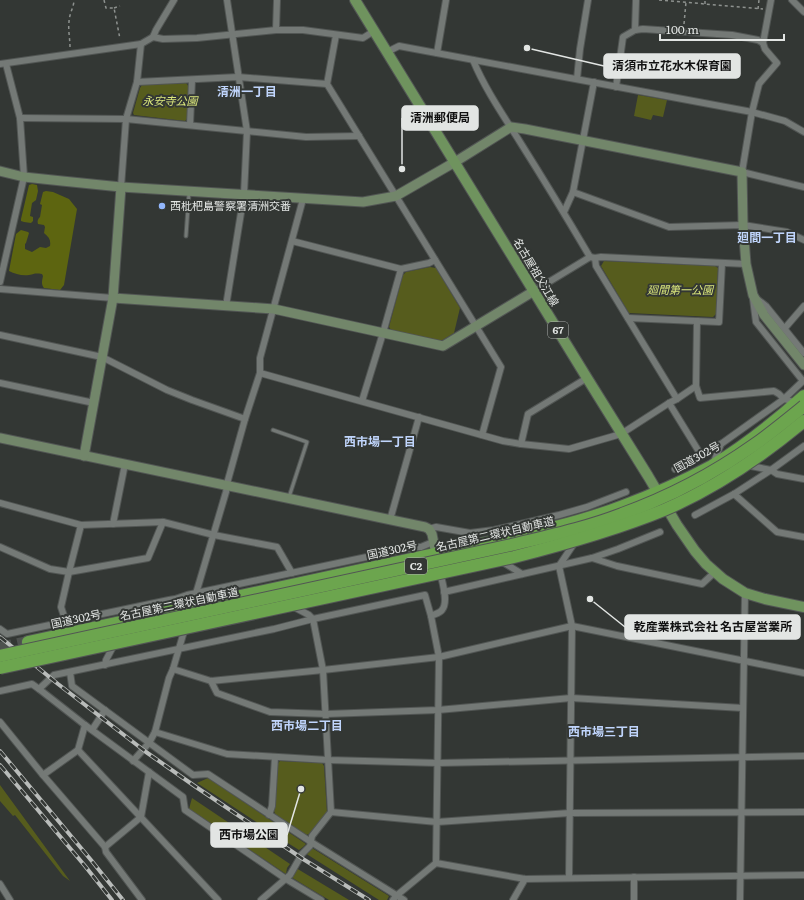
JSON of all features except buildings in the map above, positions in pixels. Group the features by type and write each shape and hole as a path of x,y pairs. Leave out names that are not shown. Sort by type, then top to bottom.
{"highway":[{"name":"国道302号","path":"28,642 368,569 435,548 481,544 592,517 658,492 716,463 744,445 802,402"},
{"name":"名古屋第二環状自動車道","path":"0,656 511,545 584,527 658,500 724,465 755,445 802,402"},
{"name":"C2","path":"0,668 514,557 590,537 665,509 699,492 733,473 761,454 804,421"}],"main road":[{"name":"名古屋祖父江線","path":"355,0 586,378 658,492 677,525 695,551 706,564 723,579 745,593 765,599 804,607"}],"street":[{"path":"154,37 156,30 174,0"},
{"path":"226,306 244,194 246,131 227,0"},
{"path":"276,30 277,0"},
{"path":"437,53 446,0"},
{"path":"577,79 588,0"},
{"path":"635,30 636,0"},
{"path":"675,469 721,444 784,399 803,381 756,322 753,295 746,264 743,225 742,172 752,112 759,84 777,63 765,49 763,43 771,0"},
{"path":"792,0 804,12"},
{"path":"616,87 623,37 635,30 643,29 732,35 758,40 763,43"},
{"path":"0,282 24,176 20,118 3,64 141,44 154,37 163,39 197,38 276,30 303,30 363,38 374,32"},
{"path":"336,35 327,84 501,368 482,435"},
{"path":"84,456 114,298 126,119 137,82 141,44"},
{"path":"387,52 399,46 752,112 785,121 804,132"},
{"path":"473,60 478,72 510,127 592,257 677,399"},
{"path":"137,82 238,77 327,84"},
{"path":"190,125 192,80"},
{"path":"564,212 574,192 594,82"},
{"path":"20,118 126,119 306,137 359,136"},
{"path":"0,171 62,181 363,202 396,196 455,162 510,127 742,172 804,187"},
{"path":"574,192 668,227 743,225 787,232 804,240"},
{"path":"133,760 149,743 155,732 169,678 214,535 245,419 260,373 260,358 303,198"},
{"path":"292,241 401,269 436,260"},
{"path":"0,289 274,309 443,346 592,257 746,264"},
{"path":"628,318 719,322 722,263"},
{"path":"362,402 401,269"},
{"path":"753,295 766,306 804,353"},
{"path":"753,295 764,315 804,365"},
{"path":"785,328 804,306"},
{"path":"697,321 696,386 700,398 774,392 779,394 784,399 802,402"},
{"path":"0,335 102,357 167,390 245,419"},
{"path":"260,373 503,441 569,449 621,434 696,386"},
{"path":"521,444 528,414 586,378"},
{"path":"0,383 94,403"},
{"path":"669,403 701,455"},
{"path":"390,520 419,417"},
{"path":"0,438 429,529 436,527 470,533 494,530 559,515 587,507 626,492"},
{"path":"721,444 716,463 771,470 777,474 804,479"},
{"path":"695,515 734,494 804,446"},
{"path":"113,524 125,464"},
{"path":"734,494 777,532 804,537"},
{"path":"0,503 81,525 163,522 214,535 277,547 292,573"},
{"path":"559,515 572,522"},
{"path":"569,878 572,626 559,566 592,517"},
{"path":"0,547 50,569 69,572 148,558 163,522"},
{"path":"66,622 61,607 81,525"},
{"path":"429,529 435,548 446,602 443,609 439,613 431,616"},
{"path":"494,530 481,544 522,574"},
{"path":"444,592 592,558 660,532"},
{"path":"0,629 3,635 414,547 435,548"},
{"path":"592,558 617,566 702,584 715,572"},
{"path":"352,560 368,569"},
{"path":"261,900 290,875 302,854 310,846 312,836 331,812 323,670 313,619 309,615 262,592 271,578"},
{"path":"740,900 745,593"},
{"path":"39,688 54,675 274,629 425,595 431,616 439,657 436,863 395,898"},
{"path":"85,618 110,625"},
{"path":"105,665 106,660 128,621"},
{"path":"44,639 50,625"},
{"path":"173,669 211,681 323,670 439,657 572,626 804,673"},
{"path":"70,672 72,686 193,775 208,774 395,898 404,900"},
{"path":"211,681 217,694 270,712 326,714 438,710 571,698 743,708"},
{"path":"0,691 32,684 39,688 85,725 183,797 185,810 286,879 321,900"},
{"path":"92,730 105,710"},
{"path":"0,722 105,847 106,852 142,900"},
{"path":"43,775 78,750 85,725"},
{"path":"0,728 12,736"},
{"path":"155,732 226,754 328,760 438,763 804,756"},
{"path":"78,750 218,900"},
{"path":"269,815 272,806 275,757"},
{"path":"105,847 141,817 149,772"},
{"path":"331,812 437,822 570,813 804,812"},
{"path":"436,863 525,879 804,875"},
{"path":"634,877 634,900"},
{"path":"513,900 525,879"},
{"path":"0,884 10,900"}],"lane":[{"path":"186,236 189,191"},
{"path":"273,430 306,442 289,499"}],"path":[{"path":"71,54 68,22 74,0"},
{"path":"104,0 106,8 120,6"},
{"path":"659,0 769,10"},
{"path":"705,4 706,0"},
{"path":"758,9 759,0"},
{"path":"684,32 686,2"},
{"path":"114,8 121,47"}],"green space":[{"name":"永安寺公園","path":"186,83 189,87 188,118 185,121 134,115 133,113 142,85"},
{"path":"638,95 667,100 663,117 653,115 651,120 634,116"},
{"path":"29,185 37,185 38,191 36,200 32,203 30,216 33,217 33,221 31,223 21,221 21,219"},
{"path":"43,192 53,192 69,199 77,209 64,285 60,290 44,288 42,284 42,274 24,275 9,271 16,234 21,230 29,233 25,244 25,249 32,252 40,247 46,248 50,246 49,239 44,233 44,225 38,224 42,205 40,204"},
{"name":"廻間第一公園","path":"604,261 715,266 718,268 716,314 713,317 629,313 601,266"},
{"path":"430,267 436,268 460,308 454,333 441,341 391,330 389,327 403,275 406,272"},
{"path":"280,761 322,763 324,766 327,813 309,834 306,835 276,816 274,811 277,764"},
{"path":"208,778 306,844 299,850 275,835 277,832 271,829 270,831 197,783"},
{"path":"0,785 70,881 63,876 15,815 13,816 0,801"},
{"path":"192,798 290,864 287,868 286,874 189,809"},
{"path":"312,848 389,896 387,900 379,900 305,853"},
{"path":"296,868 349,900 329,900 291,877"}],"tunnel":[{"path":"0,648 28,642"}],"railway":[{"path":"0,637 146,752 303,859 369,900"},
{"path":"0,751 123,900"},
{"path":"0,765 112,900"}],"place":[{"name":"清須市立花水木保育園","path":"527,48"},
{"name":"清洲郵便局","path":"402,169"},
{"name":"西枇杷島警察署清洲交番","path":"162,206"},
{"name":"乾産業株式会社 名古屋営業所","path":"590,599"},
{"name":"西市場公園","path":"301,789"}],"district":[{"name":"清洲一丁目","path":"247,92"},
{"name":"廻間一丁目","path":"767,238"},
{"name":"西市場一丁目","path":"380,442"},
{"name":"西市場二丁目","path":"307,726"},
{"name":"西市場三丁目","path":"604,732"}]}
